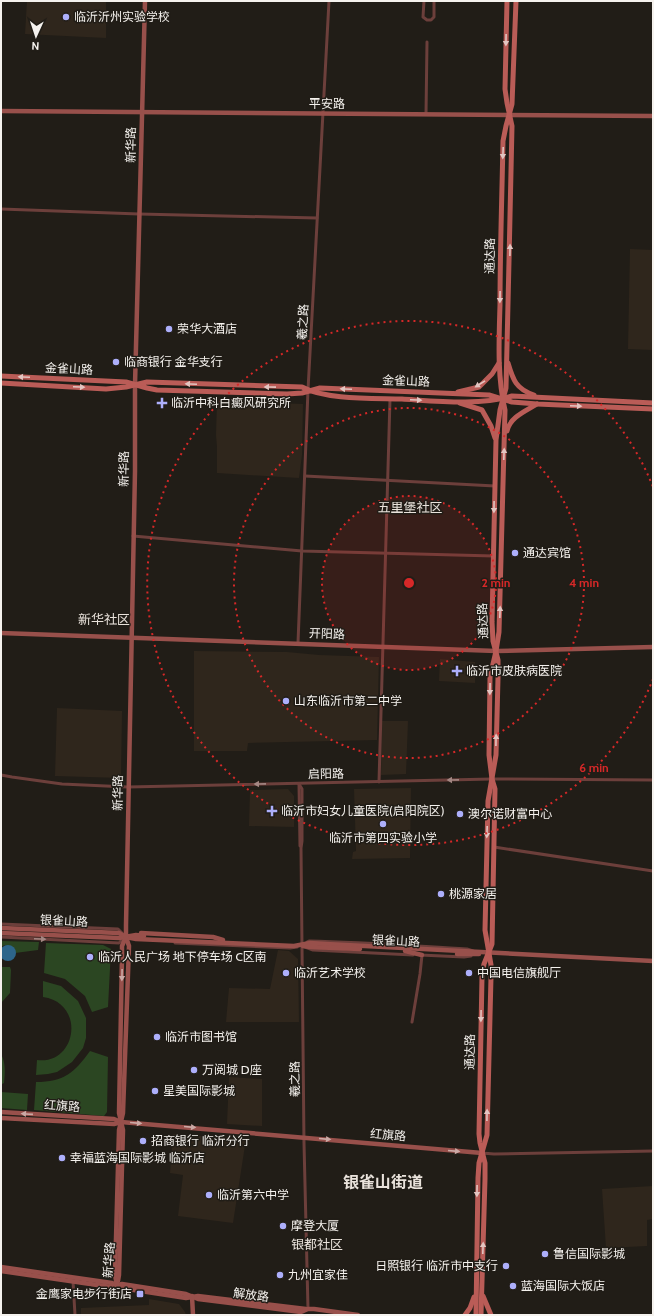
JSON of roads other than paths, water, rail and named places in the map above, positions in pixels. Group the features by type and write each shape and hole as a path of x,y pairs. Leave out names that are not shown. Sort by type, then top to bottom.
{"main road":[{"name":"新华路","path":"117,1285 119,1275 123,1130 121,1122 123,1113 128,946 126,937 135,385 145,1"},
{"name":"通达路","path":"481,1315 479,1292 478,1178 479,1163 487,1135 491,978 485,930 485,870 488,801 496,755 498,678 492,622 496,440 502,399 506,388 512,126 507,103 506,89 507,1"},
{"name":"通达路","path":"482,1153 479,1134 482,977 484,964 492,944 495,789 492,779 489,755 490,677 499,632 505,410 500,388 499,363 503,141 512,104 516,1"},
{"name":"平安路","path":"1,111 653,116"},
{"path":"507,359 513,379 521,390 543,397"},
{"path":"452,393 479,387 492,374 499,363"},
{"name":"金雀山路","path":"1,376 126,382 157,390 287,394 302,393 308,390 320,388 452,393 489,395 512,402 537,404 653,409"},
{"name":"金雀山路","path":"1,383 106,389 135,385"},
{"name":"金雀山路","path":"308,390 331,396 455,402 502,399 512,396 653,403"},
{"path":"455,402 482,410 491,426 496,440"},
{"path":"504,442 508,427 517,416 537,404"},
{"name":"开阳路","path":"1,633 496,651 653,647"},
{"name":"银雀山路","path":"1,928 119,933 126,937 136,938 291,946 310,943 475,954 489,953 653,961"},
{"name":"银雀山路","path":"1,933 119,938 136,933 213,937 223,940 302,945"},
{"path":"404,950 413,946"},
{"path":"404,950 422,955"},
{"name":"红旗路","path":"1,1112 114,1119 121,1122 482,1153"},
{"name":"红旗路","path":"1,1118 114,1124 121,1122"},
{"name":"解放路","path":"1,1267 112,1283 121,1288 186,1298 192,1296 198,1299 301,1312 308,1309 358,1315"},
{"name":"解放路","path":"1,1271 111,1286 117,1285"},
{"name":"通达路","path":"476,1315 479,1292"},
{"path":"465,1315 479,1292 492,1315"},
{"path":"192,1296 193,1315"},
{"name":"解放路","path":"308,1309 313,1312 339,1315"}],"street":[{"name":"羲之路","path":"298,643 308,390 329,1"},
{"path":"424,1 423,17 430,20 434,17 434,1"},
{"path":"426,114 427,42"},
{"path":"1,209 317,218"},
{"path":"379,782 390,399"},
{"path":"305,476 495,486"},
{"path":"133,536 302,551 494,556"},
{"name":"启阳路","path":"1,775 12,778 62,784 128,786 299,784 492,779 653,780"},
{"name":"羲之路","path":"299,784 308,1309"},
{"path":"494,847 653,871"},
{"path":"1,924 118,929 126,937 119,943 1,937"},
{"path":"302,945 309,941 413,946 467,949 475,954"},
{"path":"302,945 313,950 464,957 475,954"},
{"path":"412,1022 422,955"},
{"name":"红旗路","path":"482,1153 653,1150"},
{"path":"72,1281 75,1315"}],"water":[{"path":"8,945 14,947 16,953 14,959 8,961 2,959 0,953 2,947"}],"place":[{"name":"临沂沂州实验学校","path":"66,17"},
{"name":"荣华大酒店","path":"169,329"},
{"name":"临商银行 金华支行","path":"116,362"},
{"name":"临沂中科白癜风研究所","path":"162,403"},
{"name":"通达宾馆","path":"515,553"},
{"name":"临沂市皮肤病医院","path":"457,671"},
{"name":"山东临沂市第二中学","path":"286,701"},
{"name":"临沂市妇女儿童医院(启阳院区)","path":"272,811"},
{"name":"澳尔诺财富中心","path":"460,814"},
{"name":"临沂市第四实验小学","path":"383,824"},
{"name":"桃源家居","path":"441,894"},
{"name":"临沂人民广场 地下停车场 C区南","path":"90,957"},
{"name":"临沂艺术学校","path":"286,973"},
{"name":"中国电信旗舰厅","path":"469,973"},
{"name":"临沂市图书馆","path":"157,1037"},
{"name":"万阅城 D座","path":"194,1070"},
{"name":"星美国际影城","path":"155,1091"},
{"name":"招商银行 临沂分行","path":"143,1141"},
{"name":"幸福蓝海国际影城 临沂店","path":"62,1158"},
{"name":"临沂第六中学","path":"209,1195"},
{"name":"摩登大厦","path":"283,1226"},
{"name":"鲁信国际影城","path":"545,1254"},
{"name":"日照银行 临沂市中支行","path":"506,1266"},
{"name":"九州宜家佳","path":"280,1275"},
{"name":"蓝海国际大饭店","path":"513,1286"},
{"name":"金鹰家电步行街店","path":"140,1294"}],"district":[{"name":"五里堡社区","path":"410,507"},
{"name":"新华社区","path":"104,619"},
{"name":"银雀山街道","path":"383,1182"},
{"name":"银都社区","path":"317,1244"}]}
